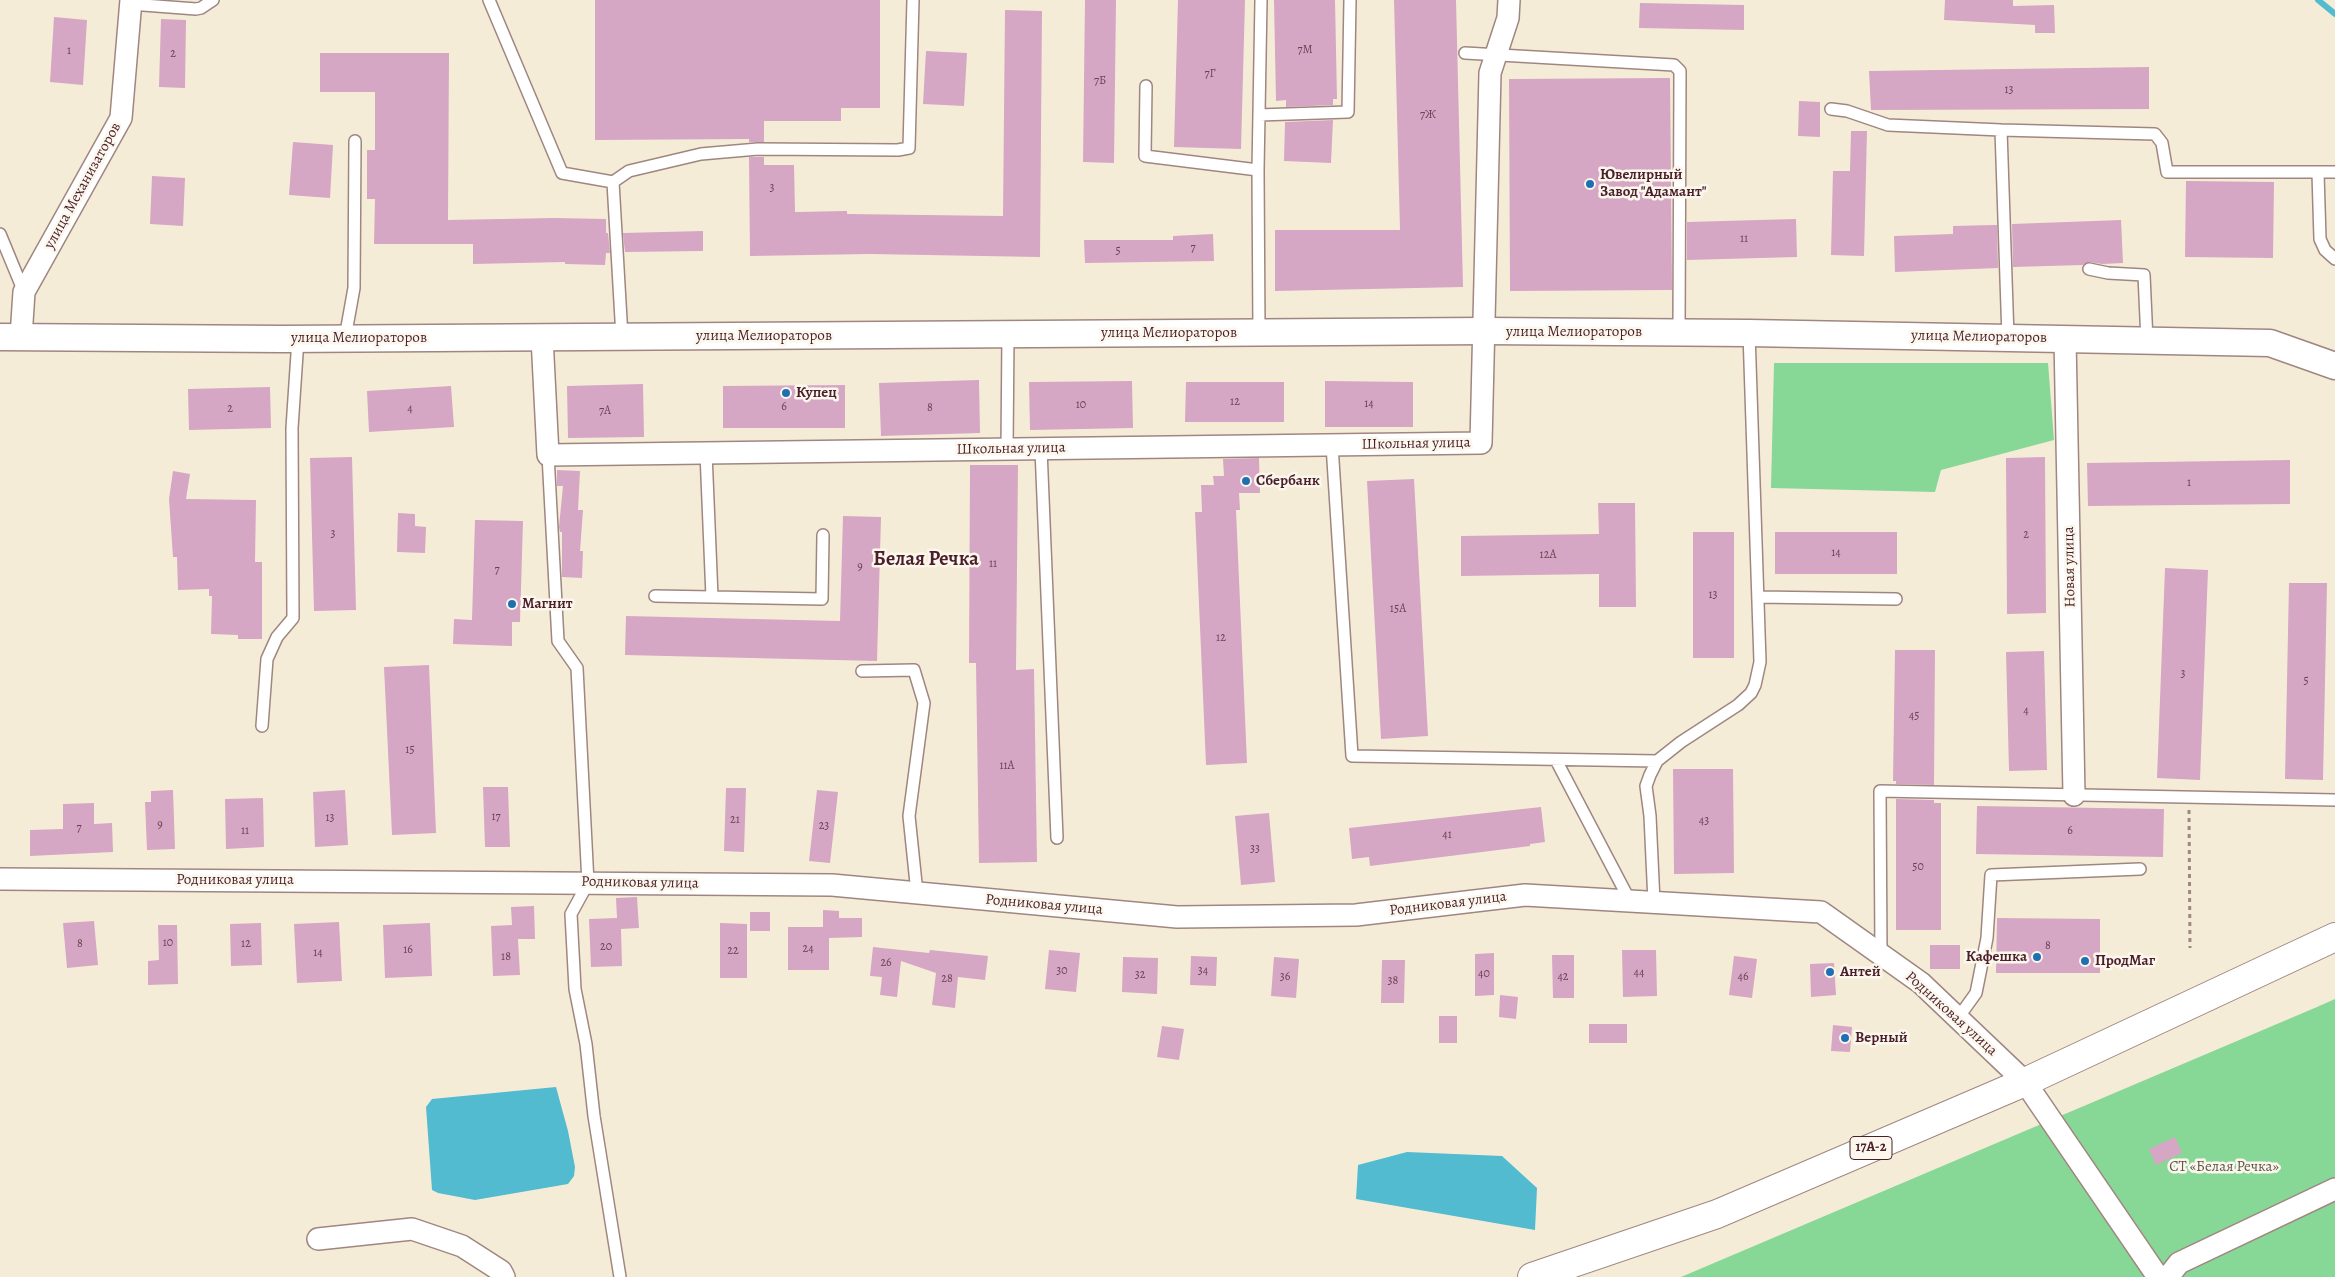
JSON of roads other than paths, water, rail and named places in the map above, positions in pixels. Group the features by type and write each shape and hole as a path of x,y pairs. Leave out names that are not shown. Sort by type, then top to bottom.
{"main road":[{"name":"17А-2","path":"1532,1277 1716,1214 2025,1082 2335,937"}],"street":[{"path":"1485,331 1490,73 1508,18 1509,0"},
{"name":"улица Механизаторов","path":"11,337 24,292 121,118 131,2"},
{"name":"Школьная улица","path":"548,455 1481,443 1485,331"},
{"name":"улица Мелиораторов","path":"11,337 298,339 1259,332 1679,332 2270,343 2335,366"},
{"path":"542,337 548,455"},
{"name":"Новая улица","path":"2065,339 2074,795"},
{"name":"Родниковая улица","path":"0,879 832,885 1177,917 1356,915 1525,895 1821,912 1922,983 2025,1082 2158,1277"},
{"path":"2168,1277 2179,1263 2335,1189"},
{"path":"318,1239 412,1229 462,1246 501,1271 504,1277"}],"lane":[{"path":"131,2 196,9 201,8 212,0"},
{"path":"489,0 562,173 614,182 629,171 701,154 758,149 898,150 909,148 912,0"},
{"path":"1259,332 1258,170 1262,0"},
{"path":"1259,115 1348,112 1350,0"},
{"path":"1465,53 1674,64 1680,71 1679,332"},
{"path":"1146,86 1145,156 1258,170"},
{"path":"1831,109 1847,111 1888,125 2155,134 2162,142 2167,172 2335,172"},
{"path":"2001,130 2008,338"},
{"path":"345,338 354,288 355,141"},
{"path":"2318,173 2320,239 2325,250 2335,259"},
{"path":"614,182 622,336"},
{"path":"0,234 24,292"},
{"path":"2089,269 2108,273 2144,275 2147,341"},
{"path":"1654,902 1650,816 1646,786 1657,761 1681,742 1738,705 1755,685 1760,662 1749,333"},
{"path":"1007,449 1008,334"},
{"path":"262,726 267,659 277,637 293,618 292,428 298,339"},
{"path":"1332,445 1352,756 1657,761"},
{"path":"1041,449 1056,838"},
{"path":"706,453 712,597"},
{"path":"548,455 558,641 577,668 588,883 571,914 575,989 586,1044 594,1116 620,1277"},
{"path":"656,596 822,599 823,535"},
{"path":"1758,597 1896,599"},
{"path":"862,671 914,670 924,704 909,816 917,893"},
{"path":"1556,760 1630,901"},
{"path":"1881,954 1880,791 2335,800"},
{"path":"1958,1018 1976,993 1987,938 1992,875 2140,868"}],"water":[{"path":"556,1087 568,1131 575,1167 574,1176 568,1184 475,1200 438,1193 432,1190 426,1107 432,1099"},
{"path":"1407,1152 1502,1156 1537,1188 1535,1230 1356,1199 1358,1165"}],"waterway":[{"path":"2318,0 2335,14"}],"place":[{"name":"Ювелирный Завод \"Адамант\"","path":"1590,184"},
{"name":"Купец","path":"786,393"},
{"name":"Сбербанк","path":"1246,481"},
{"name":"Магнит","path":"512,604"},
{"name":"Кафешка","path":"2037,957"},
{"name":"ПродМаг","path":"2085,961"},
{"name":"Антей","path":"1830,972"},
{"name":"Верный","path":"1845,1038"}],"district":[{"name":"Белая Речка","path":"926,560"}],"park label":[{"name":"СТ «Белая Речка»","path":"2224,1167"}]}
